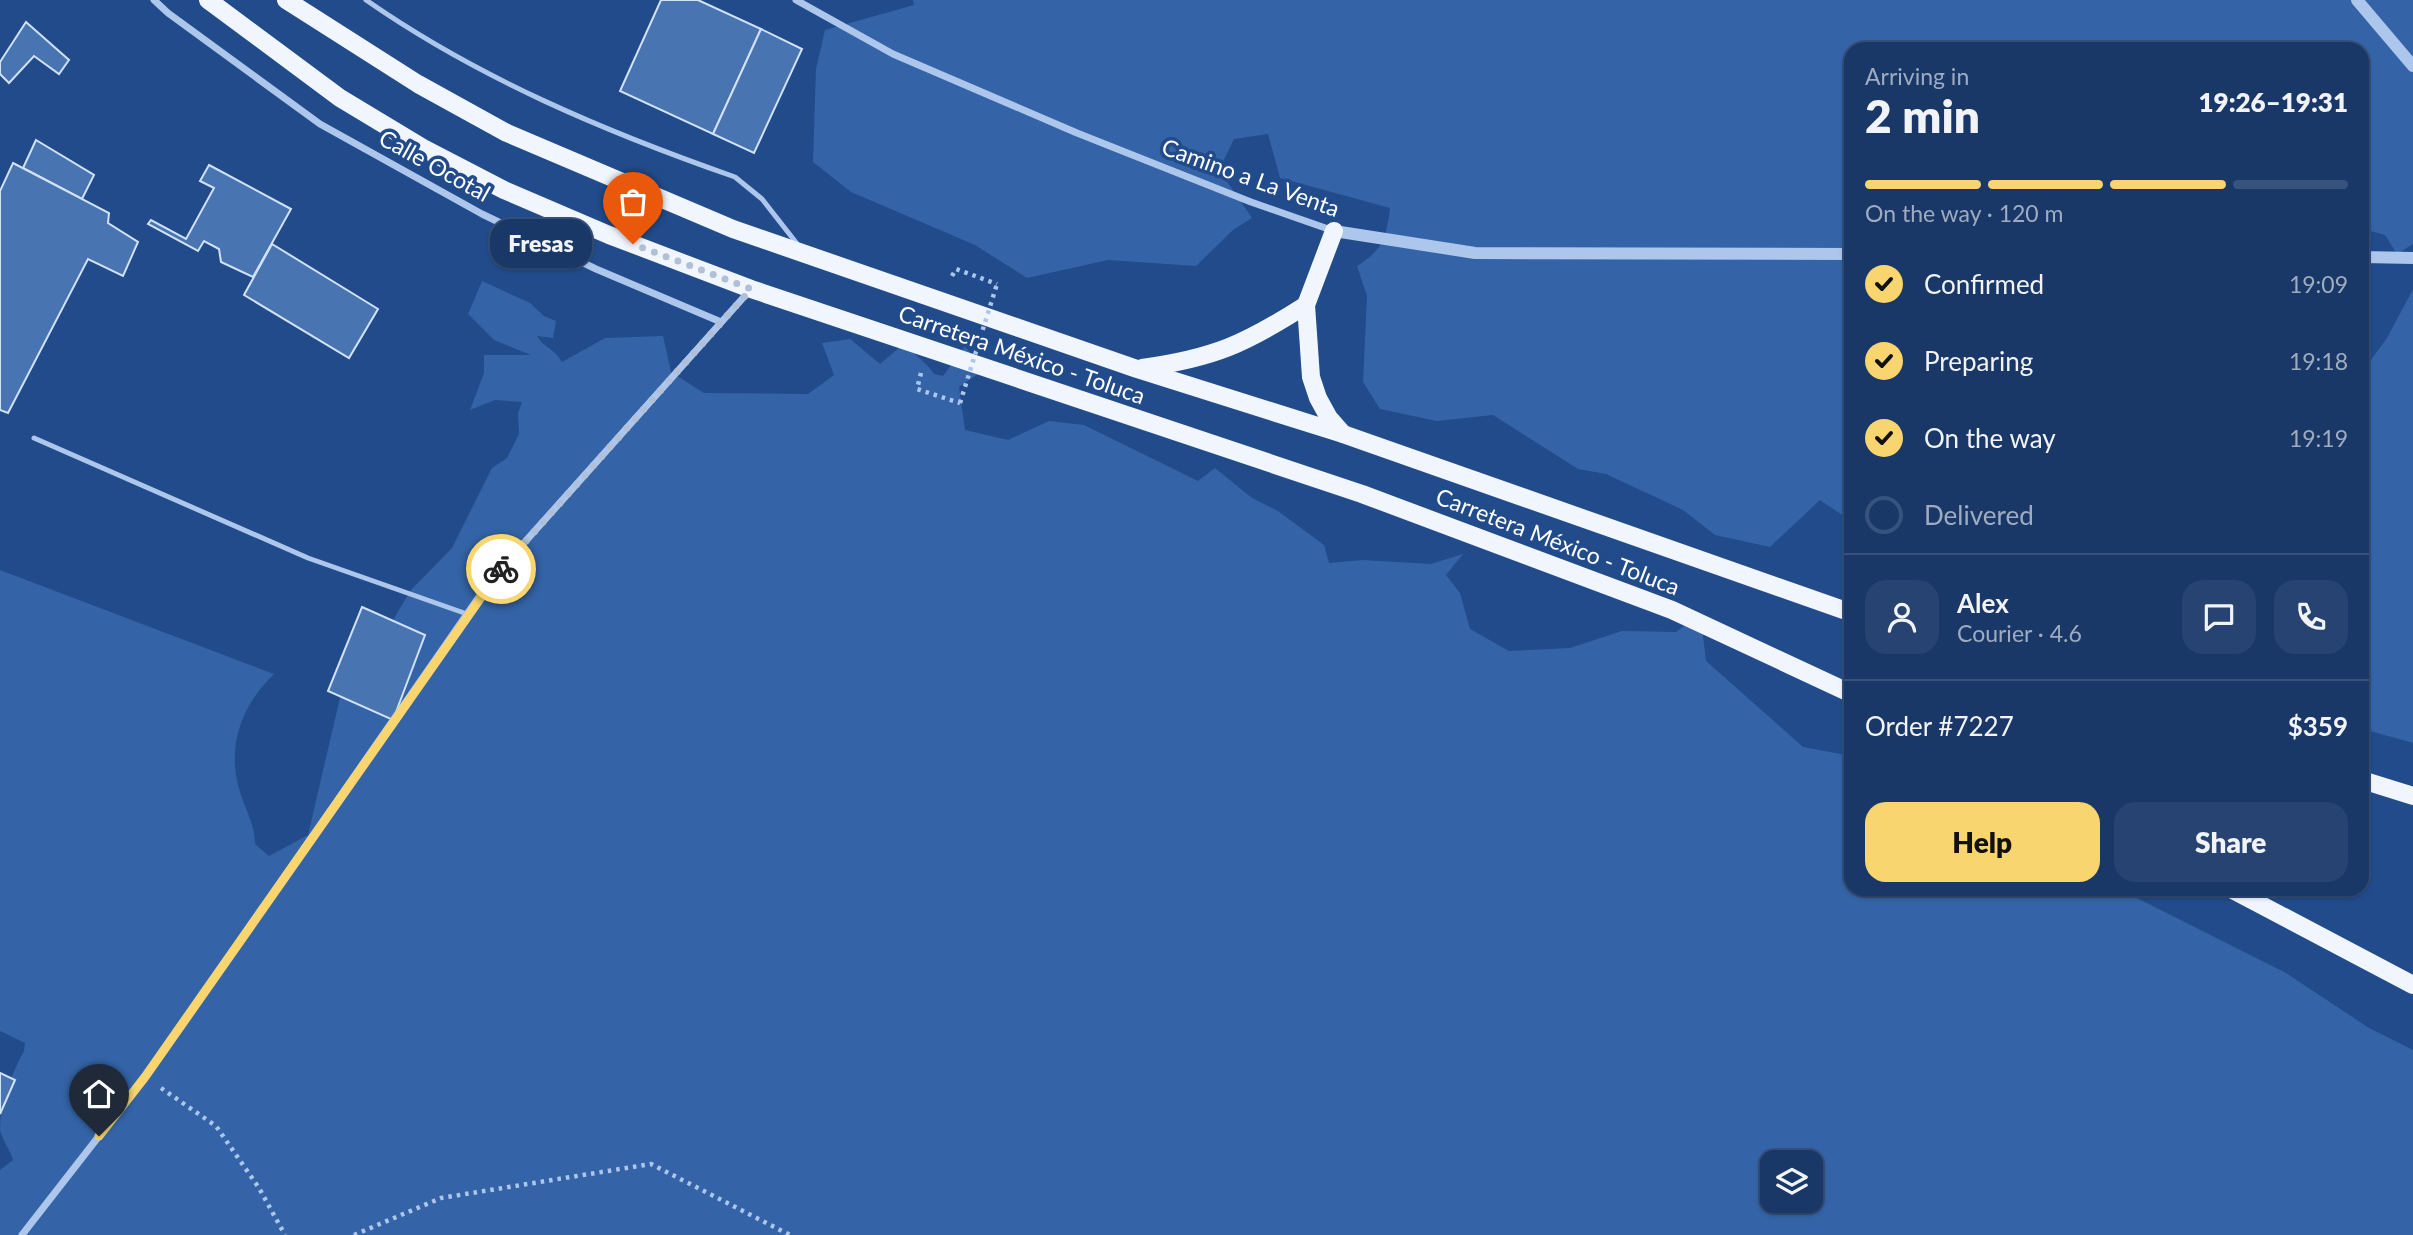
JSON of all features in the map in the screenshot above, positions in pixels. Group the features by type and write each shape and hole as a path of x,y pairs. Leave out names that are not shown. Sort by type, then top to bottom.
{"main road":[{"name":"Carretera México - Toluca","path":"208,0 340,99 423,148 504,190 586,225 751,289 1362,494 1672,610 1844,690"},
{"name":"Carretera México - Toluca","path":"286,0 418,84 507,133 733,229 1137,369 1343,434 1844,610"},
{"path":"1334,232 1306,305 1311,377 1329,418 1343,434"},
{"path":"1137,369 1206,357 1237,346 1306,305"},
{"path":"2369,782 2413,796"},
{"path":"2244,896 2413,985"}],"street":[{"name":"Calle Ocotal","path":"154,0 320,124 482,214 596,269 721,322"},
{"name":"Camino a La Venta","path":"796,0 893,54 1077,133 1334,232 1475,253 1844,254"},
{"path":"2357,0 2413,66"},
{"path":"2369,257 2413,258"},
{"path":"22,1235 145,1077 490,581 751,289"}],"lane":[{"path":"366,0 410,31 517,90 735,177 762,199 784,223 801,251"},
{"path":"34,438 308,558 467,614"}],"path":[{"path":"927,348 917,389 960,403 996,284"},
{"path":"145,1077 216,1126 259,1188 285,1235"},
{"path":"354,1235 440,1198 651,1164 790,1235"}],"shaded area":[{"path":"913,0 2413,0 2413,244 2397,254 2385,235 2369,231 2369,42 1844,42 1844,516 1820,500 1770,547 1715,535 1683,510 1606,474 1578,469 1493,415 1437,421 1380,409 1363,382 1367,296 1357,266 1373,254 1382,242 1390,208 1280,178 1268,134 1234,139 1219,170 1252,218 1233,230 1196,266 1108,260 1027,278 975,245 851,192 813,162 816,69 825,30 914,5"},
{"path":"482,281 530,303 544,316 556,321 553,338 537,336 562,362 605,338 663,336 671,372 704,393 808,394 834,375 822,343 850,339 880,364 906,342 934,374 943,376 965,346 984,370 959,387 965,430 1008,440 1049,421 1084,425 1198,481 1215,468 1252,498 1278,511 1324,545 1329,563 1363,560 1431,564 1463,554 1446,575 1460,593 1470,629 1509,651 1570,648 1622,631 1676,632 1694,618 1702,628 1706,661 1803,747 1844,755 1844,896 2133,896 2286,973 2369,1028 2413,1050 2413,1235 0,1235 0,1170 13,1160 0,1130 0,1119 7,1089 25,1043 0,1031 0,570 274,674 262,686 245,714 239,728 235,759 240,792 252,824 255,844 269,856 308,835 346,672 372,655 411,590 452,548 492,468 507,458 519,434 518,413 522,402 495,400 470,410 484,373 484,355 531,355 494,340 468,314"},
{"path":"2413,289 2413,743 2369,731 2369,362 2387,338"}],"building":[{"path":"661,0 698,0 761,29 713,134 620,91"},
{"path":"26,22 69,60 59,74 34,56 9,83 0,74 0,62"},
{"path":"761,29 802,49 754,153 713,134"},
{"path":"36,140 94,175 82,199 23,168"},
{"path":"13,163 109,213 108,223 138,242 123,276 88,259 8,413 0,410 0,191"},
{"path":"209,165 291,209 253,277 221,262 219,249 204,241 198,251 148,224 151,220 186,239 214,188 200,181"},
{"path":"272,244 378,309 349,358 244,295"},
{"path":"362,607 425,635 393,720 328,691"},
{"path":"0,1073 15,1080 0,1114"}],"way so far":[{"path":"501,569 751,289 633,244"}],"place":[{"name":"Fresas","path":"633,244"}],"route":[{"path":"99,1136 145,1077 490,581 501,569"}]}
